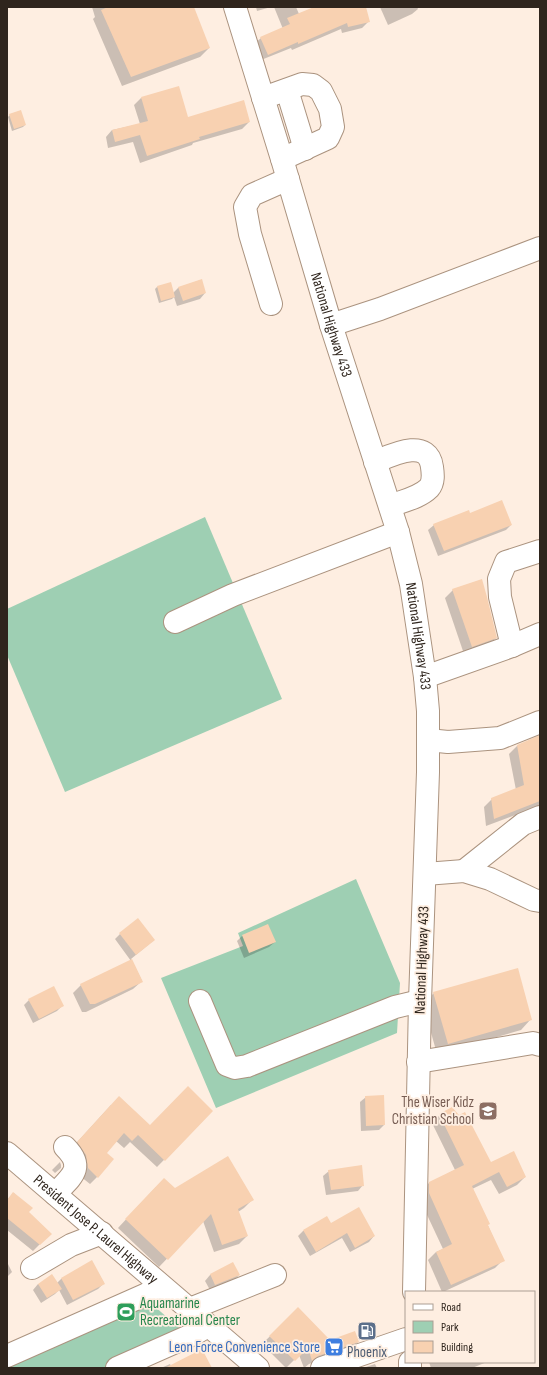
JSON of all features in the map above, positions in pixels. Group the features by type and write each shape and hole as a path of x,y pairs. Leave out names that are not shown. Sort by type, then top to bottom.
{"main road":[{"name":"National Highway 433","path":"235,7 331,325 398,532 411,584 425,677 428,711 428,780 418,1062 414,1291"},
{"path":"263,98 302,84 313,85 321,91 330,109 333,127 328,138 305,149 285,169 252,195 245,207 250,234 271,304"},
{"path":"287,90 305,149"},
{"path":"331,325 380,309 540,248"},
{"path":"375,462 403,451 415,450 425,453 432,464 434,477 430,487 420,494 390,506"},
{"path":"175,622 233,595 398,532"},
{"path":"512,646 500,597 499,579 506,562 540,551"},
{"path":"425,677 512,646 540,634"},
{"path":"428,740 448,742 500,738 540,722"},
{"path":"464,871 523,824 540,816"},
{"path":"425,874 464,871 490,879 534,900 540,901"},
{"path":"200,1001 227,1064 235,1068 247,1066 395,1008 420,1001"},
{"path":"418,1062 533,1043 540,1045"},
{"path":"55,1194 73,1175 76,1167 76,1162 65,1147"},
{"name":"President Jose P. Laurel Highway","path":"7,1153 258,1368"},
{"path":"32,1268 71,1245 102,1233"},
{"path":"190,1309 275,1276"},
{"path":"7,1356 147,1294 159,1284"},
{"path":"117,1368 196,1333 208,1326"},
{"path":"322,1368 349,1364 405,1339"}],"green space":[{"path":"205,517 282,699 65,792 7,655 7,609"},
{"path":"356,879 400,983 397,1033 216,1108 161,978 243,946 238,933"},
{"name":"Aquamarine Recreational Center","path":"138,1292 184,1332 103,1368 7,1368 7,1348"}],"building":[{"path":"108,7 194,7 210,48 131,77 101,10"},
{"path":"314,7 366,7 370,22 348,27 347,23 268,55 260,37 290,24 287,18"},
{"path":"179,86 188,117 244,100 250,122 199,137 200,139 147,156 140,135 115,142 112,130 148,121 141,97"},
{"path":"21,110 26,125 14,129 9,114"},
{"path":"202,279 206,293 183,301 178,287"},
{"path":"171,282 175,297 161,301 157,286"},
{"path":"502,500 512,525 444,551 433,524 469,510 470,513"},
{"path":"482,579 497,638 472,647 452,589"},
{"path":"540,735 540,801 494,819 491,798 524,785 517,745"},
{"path":"138,918 155,940 136,955 119,933"},
{"path":"268,924 276,942 249,953 242,935"},
{"path":"132,959 143,982 95,1004 90,1004 80,984"},
{"path":"518,968 532,1020 448,1044 433,992"},
{"path":"54,986 64,1006 39,1019 28,999"},
{"path":"188,1086 213,1111 165,1161 138,1135 132,1141 124,1133 107,1153 114,1159 98,1178 88,1168 86,1155 77,1142 119,1096 150,1125"},
{"path":"384,1095 385,1125 366,1126 365,1096"},
{"path":"452,1107 459,1115 465,1112 491,1162 514,1151 526,1177 507,1187 499,1172 472,1186 505,1261 451,1285 436,1252 452,1244 429,1193 429,1182 464,1165 439,1114"},
{"path":"228,1156 254,1200 238,1209 248,1236 222,1245 211,1214 168,1260 125,1219 164,1178 175,1188"},
{"path":"362,1165 364,1186 331,1190 328,1170"},
{"path":"13,1192 33,1208 29,1212 52,1234 40,1245 7,1218 7,1200"},
{"path":"359,1207 375,1236 355,1248 347,1233 316,1252 303,1230 327,1216 331,1223"},
{"path":"92,1260 105,1284 73,1300 61,1278"},
{"path":"233,1262 240,1275 215,1285 210,1274"},
{"path":"52,1274 62,1289 47,1298 38,1284"},
{"path":"298,1307 330,1340 355,1331 359,1342 318,1356 312,1361 308,1348 295,1361 269,1336"},
{"path":"202,1349 212,1368 165,1368"}],"place":[{"name":"The Wiser Kidz Christian School","path":"488,1111"},
{"name":"Aquamarine Recreational Center","path":"126,1312"},
{"name":"Phoenix","path":"367,1331"},
{"name":"Leon Force Convenience Store","path":"334,1347"}]}
